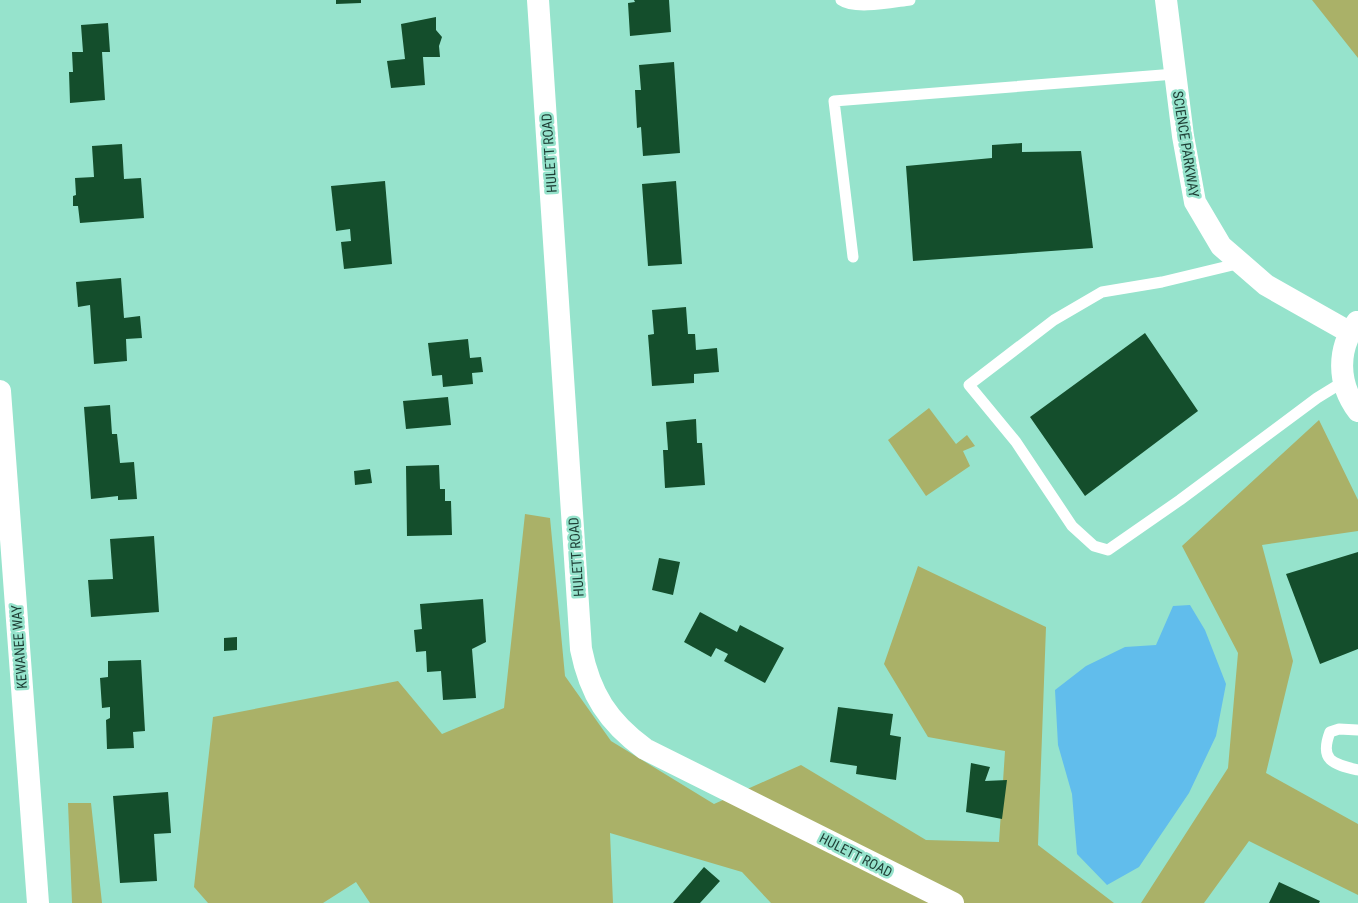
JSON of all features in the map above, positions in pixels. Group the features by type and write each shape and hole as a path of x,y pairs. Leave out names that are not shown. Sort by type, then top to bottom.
{"street":[{"name":"HULETT ROAD","path":"538,0 581,649 585,669 592,688 614,722 645,749 953,903"},
{"name":"SCIENCE PARKWAY","path":"1166,0 1182,136 1195,202 1221,246 1266,285 1354,327 1343,348 1341,365 1343,382 1351,401 1358,411"},
{"name":"KEWANEE WAY","path":"0,390 38,903"}],"lane":[{"path":"841,0 855,4 910,0"},
{"path":"853,258 834,101 1175,74"},
{"path":"1241,263 1162,282 1102,292 1054,320 969,385 1016,442 1072,526 1094,546 1108,550 1180,500 1317,398 1343,382"},
{"path":"1358,730 1330,732 1326,749 1330,759 1336,765 1358,770"}],"green space":[{"path":"1312,0 1358,0 1358,58"},
{"path":"929,408 956,444 967,435 975,446 963,451 970,466 926,496 888,440"},
{"path":"1319,420 1358,500 1358,531 1262,545 1293,661 1266,773 1358,824 1358,895 1249,841 1204,903 1141,903 1228,768 1238,653 1182,546"},
{"path":"525,514 550,518 565,676 611,741 714,804 801,765 926,840 999,842 1005,751 928,737 884,664 918,566 1046,627 1038,845 1114,903 771,903 742,872 610,833 613,903 370,903 356,882 323,903 208,903 194,887 213,717 398,681 442,734 504,708"},
{"path":"68,803 91,803 102,903 72,903"}],"water":[{"path":"1190,605 1205,630 1226,684 1216,736 1189,793 1139,867 1107,885 1077,854 1072,794 1058,745 1055,690 1086,666 1125,647 1156,645 1173,606"}],"building":[{"path":"336,0 361,0 361,3 336,4"},
{"path":"634,0 669,0 671,32 630,36 628,3 635,2"},
{"path":"436,17 436,30 442,37 439,46 440,57 423,57 425,85 391,88 387,61 405,59 401,24"},
{"path":"108,23 110,52 102,52 105,100 70,103 69,72 73,72 72,52 83,52 81,25"},
{"path":"674,62 680,153 643,156 641,127 637,128 635,90 641,90 639,65"},
{"path":"1022,143 1022,152 1081,151 1093,248 913,261 906,166 992,158 992,145"},
{"path":"122,144 124,179 141,178 144,218 80,223 78,206 73,206 73,196 76,195 75,178 94,177 92,146"},
{"path":"385,181 392,264 344,269 341,242 351,241 350,229 336,231 331,186"},
{"path":"676,181 682,264 648,266 642,184"},
{"path":"121,278 124,318 140,316 142,338 126,339 127,361 94,364 90,305 78,307 76,282"},
{"path":"686,307 688,334 695,334 696,350 717,348 719,372 694,374 694,383 652,386 648,335 654,334 652,310"},
{"path":"1145,333 1198,411 1085,496 1030,417"},
{"path":"468,339 470,358 481,357 483,372 472,373 473,384 443,387 442,375 432,376 428,343"},
{"path":"448,397 451,425 406,429 403,401"},
{"path":"110,405 112,434 117,434 120,463 134,462 137,499 118,500 118,496 91,499 84,407"},
{"path":"696,419 697,443 702,443 705,485 665,488 663,450 668,450 666,422"},
{"path":"439,465 440,489 445,489 445,501 451,501 452,535 407,536 406,466"},
{"path":"370,469 372,483 355,485 354,471"},
{"path":"154,536 159,612 91,617 88,580 113,579 110,539"},
{"path":"1358,552 1358,649 1320,664 1286,574"},
{"path":"659,558 680,562 673,595 652,590"},
{"path":"483,599 486,642 472,649 476,698 443,700 441,671 427,672 426,651 416,652 414,630 422,629 420,604"},
{"path":"700,612 737,632 740,625 784,648 765,683 724,661 728,654 716,648 711,657 684,642"},
{"path":"237,637 237,650 224,651 224,638"},
{"path":"141,660 145,731 133,732 134,748 107,749 106,720 110,718 110,707 102,708 100,678 108,677 108,661"},
{"path":"838,707 893,714 890,735 901,737 896,780 856,774 857,766 830,762"},
{"path":"971,763 990,767 985,781 1007,780 1002,819 966,812"},
{"path":"168,792 171,833 154,834 157,881 120,883 113,796"},
{"path":"704,867 720,881 700,903 673,903"},
{"path":"1279,882 1320,901 1319,903 1269,903"}]}
